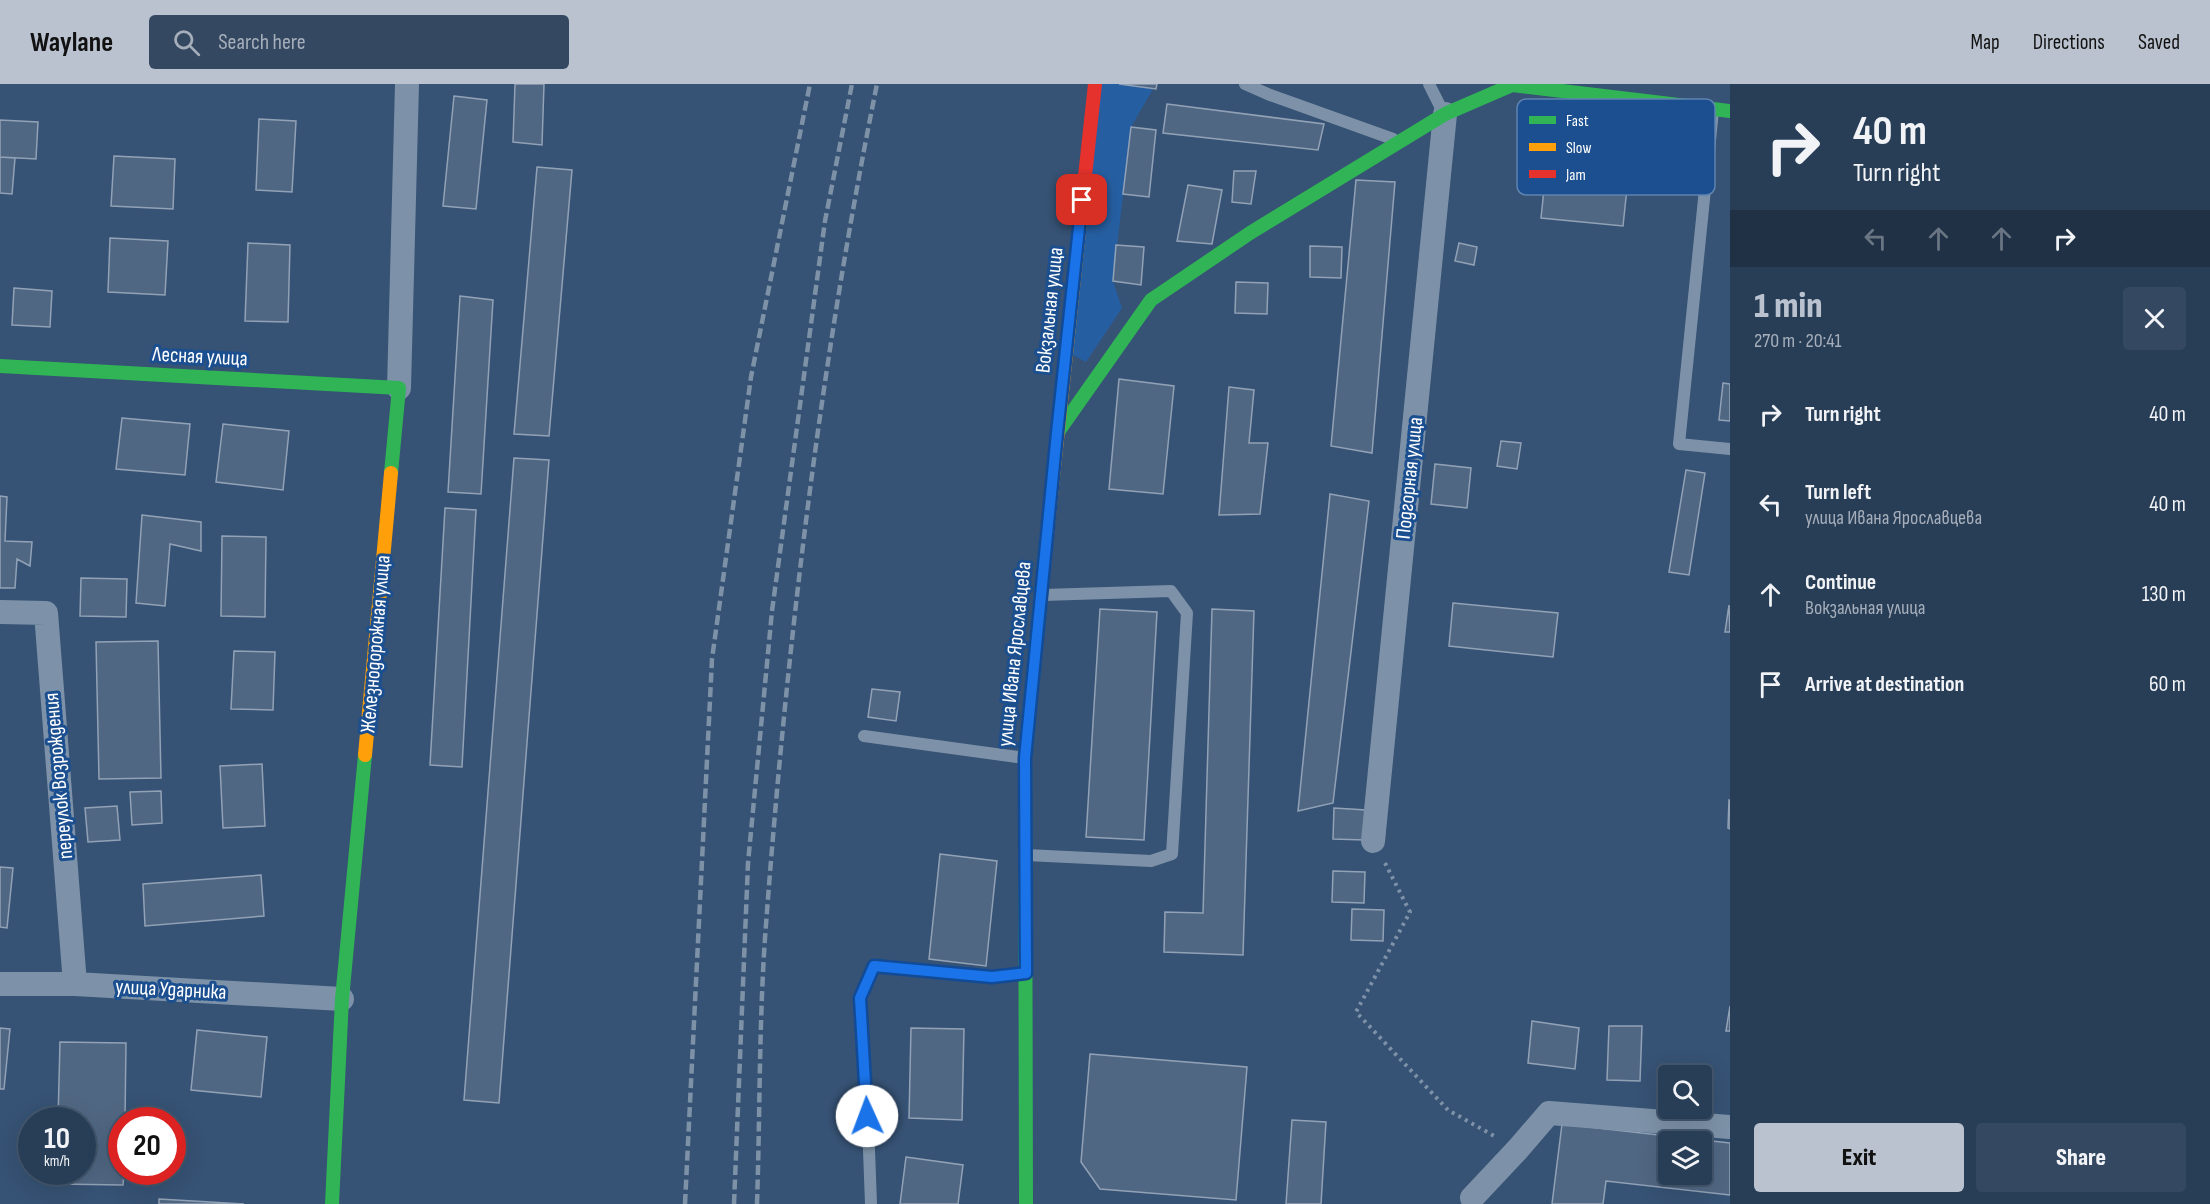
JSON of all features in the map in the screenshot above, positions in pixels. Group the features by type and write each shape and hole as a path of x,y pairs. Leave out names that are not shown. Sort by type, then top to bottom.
{"street":[{"name":"Железнодорожная улица","path":"332,1204 342,999 399,388 407,84"},
{"name":"Вокзальная улица","path":"1057,433 1095,84"},
{"path":"1057,433 1151,300 1250,233 1444,114 1512,84 1628,99"},
{"path":"1715,110 1730,111"},
{"name":"Подгорная улица","path":"1373,841 1444,114"},
{"name":"Лесная улица","path":"0,366 399,388"},
{"name":"улица Ивана Ярославцева","path":"1027,1204 1025,758 1057,433"},
{"name":"переулок Возрождения","path":"0,612 46,614 75,984"},
{"name":"улица Ударника","path":"0,984 75,984 342,999"},
{"path":"1472,1197 1549,1113 1730,1127"}],"lane":[{"path":"1245,84 1269,90 1400,141"},
{"path":"1429,84 1444,114"},
{"path":"1704,195 1679,444 1730,449"},
{"path":"1026,855 1151,861 1172,854 1185,636 1186,613 1171,591 1041,596"},
{"path":"864,736 1025,758"},
{"path":"871,1204 860,998 874,966 992,977 1026,973"}],"path":[{"path":"1373,841 1410,912 1356,1012 1448,1110 1518,1149"}],"shaded area":[{"path":"1097,84 1119,84 1153,89 1131,127 1113,281 1122,308 1086,362 1069,353"}],"building":[{"path":"515,84 544,84 542,145 513,142"},
{"path":"1119,84 1157,84 1156,89"},
{"path":"454,96 487,100 476,209 443,206"},
{"path":"1167,104 1324,124 1318,150 1163,133"},
{"path":"259,119 296,121 292,192 256,190"},
{"path":"0,120 38,122 36,159 0,157"},
{"path":"1131,127 1156,130 1149,197 1123,194"},
{"path":"114,156 175,159 173,209 111,206"},
{"path":"0,157 15,158 12,194 0,193"},
{"path":"537,167 572,170 549,436 514,434"},
{"path":"1234,171 1256,171 1251,204 1232,202"},
{"path":"1356,180 1395,182 1372,453 1331,446"},
{"path":"1188,185 1222,190 1212,244 1177,241"},
{"path":"1543,195 1626,195 1623,226 1541,218"},
{"path":"110,238 168,241 165,295 108,292"},
{"path":"248,243 290,245 288,322 245,321"},
{"path":"1459,243 1477,247 1474,265 1455,261"},
{"path":"1116,245 1144,247 1141,285 1113,281"},
{"path":"1310,246 1342,247 1341,278 1310,277"},
{"path":"1236,282 1268,283 1267,314 1235,313"},
{"path":"14,288 52,291 50,327 12,325"},
{"path":"460,296 493,300 481,494 448,492"},
{"path":"1119,379 1174,386 1163,494 1109,489"},
{"path":"1723,383 1730,384 1730,421 1719,420"},
{"path":"1229,387 1254,390 1249,443 1268,443 1260,514 1219,515"},
{"path":"122,418 190,424 185,475 116,469"},
{"path":"223,424 289,431 283,490 216,482"},
{"path":"1501,441 1521,443 1517,469 1497,466"},
{"path":"514,458 549,460 499,1103 464,1100"},
{"path":"1435,464 1471,468 1467,508 1431,504"},
{"path":"1686,470 1705,473 1689,575 1669,572"},
{"path":"1330,494 1369,501 1333,803 1298,811"},
{"path":"0,496 7,497 5,541 32,542 30,566 17,559 15,588 0,588"},
{"path":"445,508 476,510 462,767 430,765"},
{"path":"142,515 201,522 201,551 170,544 165,606 136,603"},
{"path":"222,536 266,537 265,617 221,616"},
{"path":"81,578 127,579 126,617 80,616"},
{"path":"1453,603 1558,613 1553,657 1449,646"},
{"path":"1729,605 1730,632 1725,632"},
{"path":"1100,609 1157,612 1144,840 1086,837"},
{"path":"1212,609 1254,611 1243,955 1164,952 1165,912 1203,913"},
{"path":"158,641 161,778 99,779 96,642"},
{"path":"234,651 275,652 273,710 231,709"},
{"path":"872,689 900,692 896,721 868,717"},
{"path":"262,764 265,826 223,828 220,766"},
{"path":"161,791 162,823 132,825 130,792"},
{"path":"1730,800 1730,829 1728,828"},
{"path":"117,806 120,840 88,842 85,808"},
{"path":"1334,808 1366,810 1365,840 1333,839"},
{"path":"940,854 997,861 986,966 929,959"},
{"path":"0,867 13,868 7,928 0,927"},
{"path":"1333,871 1365,872 1364,903 1332,902"},
{"path":"261,875 264,916 145,926 143,884"},
{"path":"1352,909 1384,910 1383,941 1351,940"},
{"path":"1730,1006 1730,1031 1726,1031"},
{"path":"1532,1021 1579,1028 1575,1069 1528,1063"},
{"path":"1609,1026 1642,1026 1640,1081 1607,1080"},
{"path":"0,1028 10,1029 4,1089 0,1089"},
{"path":"911,1028 964,1029 962,1120 909,1118"},
{"path":"197,1030 267,1037 261,1097 191,1090"},
{"path":"60,1042 126,1043 125,1107 108,1107 108,1185 96,1185 96,1107 58,1107"},
{"path":"1090,1054 1247,1067 1236,1200 1100,1189 1081,1162"},
{"path":"1292,1120 1326,1122 1321,1204 1286,1204"},
{"path":"1562,1124 1658,1135 1658,1185 1712,1185 1712,1141 1730,1143 1730,1195 1606,1181 1603,1204 1552,1204"},
{"path":"906,1157 963,1165 958,1204 900,1204"},
{"path":"159,1199 244,1204 159,1204"}],"railway":[{"path":"685,1204 712,659 751,377 810,84"},
{"path":"734,1204 748,863 772,611 825,221 852,84"},
{"path":"757,1204 763,971 783,723 822,402 838,296 877,84"}],"traffic: fast":[{"path":"1058,432 1151,300 1250,233 1445,114 1512,85 1629,99"},
{"path":"1715,109 1730,111"},
{"path":"0,366 399,388 391,473"},
{"path":"1026,1204 1025,758 1046,544"},
{"path":"332,1204 342,999 365,755"}],"traffic: slow":[{"path":"1046,544 1080,222"},
{"path":"365,755 391,473"}],"traffic: jam":[{"path":"1080,222 1095,84"}],"route":[{"path":"867,1116 860,998 874,966 992,977 1026,973 1025,758 1082,200"}]}
